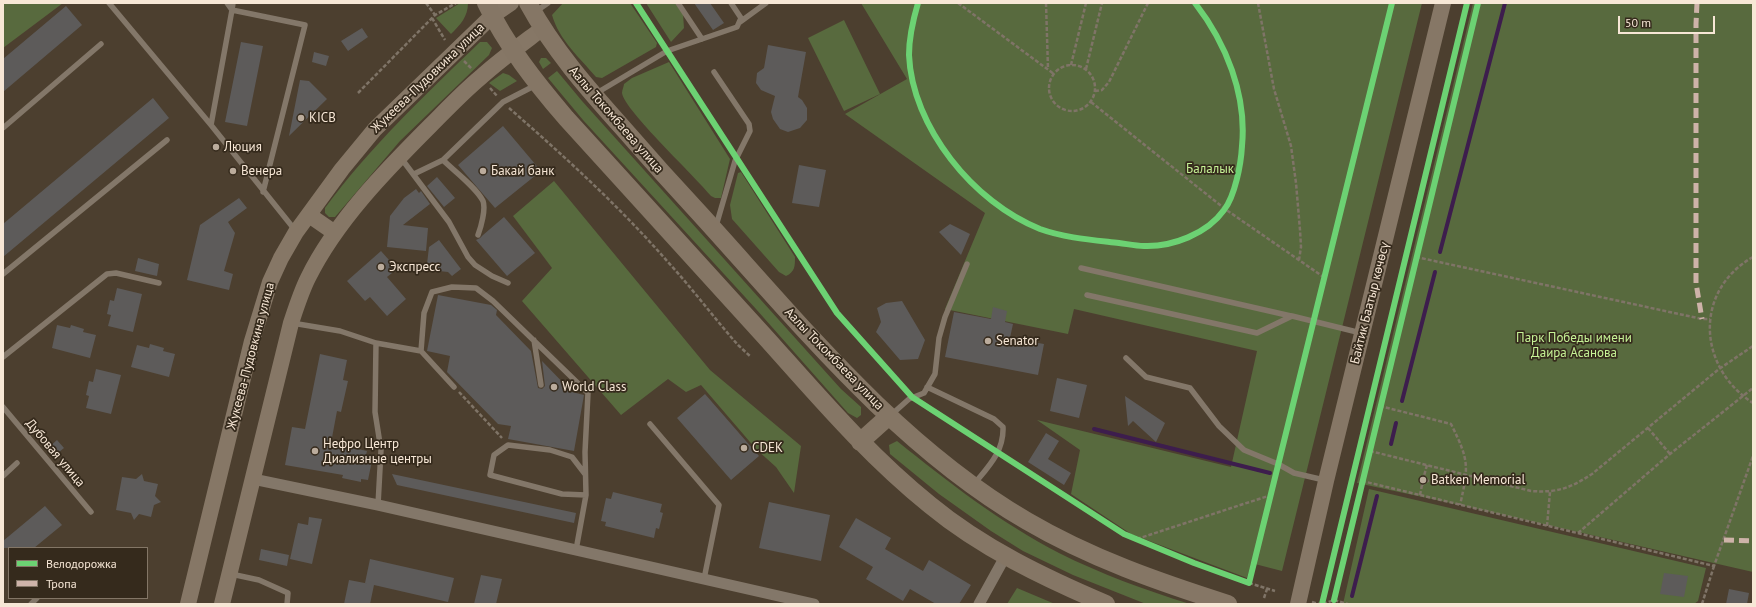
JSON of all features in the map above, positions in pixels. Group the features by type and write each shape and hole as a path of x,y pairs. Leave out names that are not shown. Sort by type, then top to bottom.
{"main road":[{"name":"Жукеева-Пудовкина улица","path":"188,604 261,309 270,282 281,258 296,232 342,169 375,129 489,9 511,3"},
{"name":"Байтик Баатыр көчөсү","path":"1305,603 1326,481 1443,3"},
{"path":"489,9 513,50 537,85 860,442 891,473 931,506 970,534 1068,588 1106,604"},
{"path":"222,604 254,479 291,323 308,277 335,233 367,194 400,156 480,78 513,50 538,12"},
{"name":"Аалы Токомбаева улица","path":"538,12 565,61 593,95 855,384 889,416 974,485 1025,520 1086,552 1132,571 1228,604"},
{"path":"309,215 335,233"},
{"path":"860,442 889,416"}],"street":[{"path":"254,479 378,505 704,579 793,602 814,604"},
{"path":"979,604 1006,555"}],"lane":[{"path":"108,3 210,125 296,232"},
{"path":"226,3 232,10 305,25 263,192"},
{"path":"210,125 233,3"},
{"path":"678,3 702,39"},
{"path":"731,3 740,18 740,22"},
{"path":"593,95 667,51 736,27 740,22 766,3"},
{"path":"3,128 101,44"},
{"path":"714,72 749,124 750,131 735,161 715,230"},
{"path":"414,174 443,160 502,102 537,85"},
{"path":"3,274 167,140"},
{"path":"400,156 449,222 471,261 492,276 508,283"},
{"path":"443,160 474,189 483,202 482,222 478,235"},
{"path":"889,416 909,399 924,393 935,374 939,338 945,317 967,264"},
{"path":"1081,268 1292,316 1362,334"},
{"path":"3,357 107,274 116,273 160,283"},
{"path":"421,351 424,313 432,292 452,287 476,288 493,301 588,393 585,452 586,495 576,550"},
{"path":"1087,295 1258,333 1292,316"},
{"path":"291,323 340,330 376,343 421,351 454,387"},
{"path":"534,340 540,385"},
{"path":"376,343 375,412 381,450 378,505"},
{"path":"1126,358 1146,377 1190,388 1219,426 1244,450 1278,464 1294,474 1326,481"},
{"path":"927,387 994,419 1003,428 1004,437 999,453 974,485"},
{"name":"Дубовая улица","path":"3,407 91,512"},
{"path":"650,424 719,504 704,579"},
{"path":"586,475 572,457 550,450 508,445 494,455 490,475 562,494 586,495"},
{"path":"3,476 17,463"},
{"path":"230,574 260,580 288,592 287,604"}],"path":[{"path":"426,3 435,15"},
{"path":"358,93 435,15 456,3"},
{"path":"958,3 1054,74"},
{"path":"1046,3 1048,70"},
{"path":"1071,65 1086,3"},
{"path":"1086,69 1102,3"},
{"path":"1095,91 1102,90 1109,82 1148,3"},
{"path":"1258,3 1274,89 1291,146 1300,230 1301,247 1299,260"},
{"path":"1333,602 1478,3"},
{"path":"432,18 445,40"},
{"path":"461,57 473,71"},
{"path":"1071,65 1086,69 1094,79 1095,91 1091,102 1080,110 1074,111 1061,108 1056,104 1050,93 1049,86 1054,74 1059,69 1071,65"},
{"path":"487,86 502,102 558,151 615,207 667,261 738,345 751,356"},
{"path":"1091,102 1225,209 1325,278"},
{"path":"1416,257 1702,319 1710,319"},
{"path":"1753,257 1742,264 1727,279 1716,298 1710,319 1712,347 1719,369 1726,380 1741,396 1753,403"},
{"path":"1323,285 1326,271"},
{"path":"1370,451 1531,491 1550,492 1561,490 1576,484 1592,474 1719,369 1753,346"},
{"path":"454,387 508,445"},
{"path":"1578,533 1670,454 1741,396 1753,388"},
{"path":"1380,406 1451,424 1462,445 1467,466 1467,475 1460,504"},
{"path":"1648,428 1670,454"},
{"path":"1702,604 1753,456"},
{"path":"1420,495 1422,485 1419,479 1424,476 1427,465"},
{"path":"1422,485 1428,481 1424,476"},
{"path":"1362,481 1714,566"},
{"path":"1269,502 1272,487"},
{"path":"1547,526 1550,492"},
{"path":"1137,540 1270,495"},
{"path":"1130,537 1144,542"},
{"path":"1249,583 1251,576"},
{"path":"1242,581 1275,591"},
{"path":"1264,598 1267,589"},
{"path":"1321,604 1324,596"},
{"path":"1305,603 1321,604 1333,602 1348,604"}],"green space":[{"path":"3,3 63,3 3,48"},
{"path":"460,3 468,3 467,12 460,24 451,34 436,18"},
{"path":"563,3 630,3 657,43 656,47 602,78 596,77 565,41 555,24 552,15"},
{"path":"646,3 675,3 683,14 684,28 671,42"},
{"name":"Балалык","path":"861,3 1422,3 1282,571 1251,563 1247,578 1131,534 1071,494 1080,450 1037,420 1231,467 1257,351 1074,309 1068,334 945,309 985,213 845,114 907,79"},
{"name":"Парк Победы имени Даира Асанова","path":"1473,3 1753,3 1753,572 1357,483"},
{"path":"844,20 880,94 844,111 808,38"},
{"path":"480,42 487,42 492,48 489,55 400,141 335,217 329,217 325,213 325,208 360,164 399,122"},
{"path":"541,58 546,58 551,63 543,69 539,62"},
{"path":"669,62 730,159 721,198 711,196 647,128 626,102 622,93 624,84 632,78"},
{"path":"557,71 582,101 841,389 861,407 861,415 857,418 848,413 756,309 583,120 548,78"},
{"path":"503,73 509,75 517,81 500,91 489,83"},
{"path":"741,172 795,257 794,268 791,273 786,276 779,272 732,219 730,205 738,173"},
{"path":"554,181 710,370 801,446 794,493 776,467 756,449 701,385 686,392 668,379 621,415 522,301 552,268 513,216"},
{"path":"897,441 975,501 1016,529 1037,541 1075,561 1107,575 1190,604 1146,604 1073,575 1023,551 991,531 939,494 890,454 889,445"},
{"path":"1369,489 1706,568 1698,601 1694,604 1343,604"},
{"path":"1017,588 1055,604 1007,604"}],"building":[{"path":"694,3 710,3 724,23 713,30"},
{"path":"66,6 82,25 3,92 3,59"},
{"path":"362,28 368,37 348,51 341,41"},
{"path":"241,42 263,46 247,126 225,122"},
{"path":"768,45 806,52 798,97 807,108 807,120 800,128 788,132 780,129 773,119 771,112 775,96 761,90 756,83 757,73 764,68"},
{"path":"314,52 329,56 326,66 312,62"},
{"name":"KICB","path":"300,80 309,81 327,99 289,136"},
{"path":"153,98 169,118 3,257 3,224"},
{"path":"503,126 541,171 495,208 458,165"},
{"path":"799,165 826,170 819,207 792,203"},
{"path":"437,177 455,198 444,207 427,186"},
{"path":"416,189 419,193 421,191 430,204 403,225 428,228 426,251 387,247 390,216 404,198"},
{"path":"239,198 247,208 228,222 235,233 224,271 233,274 229,290 187,280 200,225"},
{"path":"504,217 535,253 507,276 476,240"},
{"path":"950,224 970,234 961,255 939,232"},
{"path":"439,240 461,269 452,276 448,272 439,271 432,263 427,264 429,247"},
{"path":"381,251 397,269 387,277 406,299 387,316 370,297 365,301 347,281"},
{"path":"138,258 159,264 157,276 135,271"},
{"path":"117,288 142,294 133,332 108,326 111,315 107,314 110,300 114,301"},
{"path":"438,295 491,305 497,310 496,315 531,351 538,388 542,389 545,386 542,361 572,392 584,395 574,451 508,439 511,426 498,424 447,372 450,356 427,351"},
{"path":"902,301 925,340 918,359 900,360 876,332 881,322 877,308 886,303"},
{"name":"Senator","path":"993,307 1007,311 1005,322 1013,324 1010,338 1044,344 1038,375 945,357 954,312 991,319"},
{"path":"57,325 70,328 71,325 84,329 83,332 96,335 90,358 52,348"},
{"path":"150,344 164,348 163,351 175,354 169,377 131,367 137,345 149,348"},
{"path":"320,354 347,360 343,380 348,381 341,412 337,411 331,443 367,451 366,455 373,456 368,480 361,479 361,482 342,478 343,475 285,465 292,427 305,429"},
{"path":"96,369 121,375 111,414 86,408 89,396 86,395 89,381 93,382"},
{"path":"1057,378 1087,385 1079,418 1050,411"},
{"path":"705,394 759,456 731,480 677,418"},
{"path":"1125,396 1165,423 1156,442 1133,421 1128,426"},
{"path":"1046,433 1059,441 1048,459 1071,473 1064,485 1028,462"},
{"path":"57,440 64,448 54,456 48,448"},
{"path":"142,474 144,481 158,484 155,496 161,502 154,505 151,517 139,514 134,520 131,513 116,510 122,477 136,479"},
{"path":"392,474 576,513 574,523 397,485"},
{"path":"613,492 662,504 660,512 663,513 659,529 656,528 654,538 605,526 606,522 601,521 606,498 611,499"},
{"path":"769,502 830,515 821,561 759,548"},
{"path":"45,506 62,525 35,547 3,548 3,541"},
{"path":"309,517 322,519 312,564 290,559 298,523 308,525"},
{"path":"856,518 891,538 885,549 923,571 929,560 971,585 959,604 936,604 910,589 903,601 866,579 873,567 839,547"},
{"path":"261,549 289,555 287,566 259,560"},
{"path":"370,559 454,578 448,602 374,585 370,604 344,604 349,580 370,584 365,583"},
{"path":"1664,573 1688,576 1684,597 1660,594"},
{"path":"481,575 502,579 496,604 474,604"},
{"path":"1729,589 1749,593 1747,604 1726,604"}],"waterway":[{"path":"1440,252 1505,3"},
{"path":"1402,401 1435,272"},
{"path":"1391,444 1396,423"},
{"path":"1094,429 1270,473"},
{"path":"1352,596 1377,496"}],"marked path":[{"path":"1697,3 1696,283 1702,319"},
{"path":"1724,540 1753,541"}],"cycle path":[{"path":"636,3 837,313 912,397 1124,534 1194,563 1249,583 1392,3"},
{"path":"918,3 914,16 909,48 913,82 921,109 934,135 970,182 992,201 1016,217 1040,229 1059,235 1144,246 1155,246 1177,241 1199,232 1208,226 1217,218 1228,204 1239,170 1243,127 1238,89 1225,52 1216,35 1195,3"},
{"path":"1322,604 1467,3"},
{"path":"1334,600 1478,3"}],"place":[{"name":"KICB","path":"301,118"},
{"name":"Люция","path":"216,147"},
{"name":"Венера","path":"233,171"},
{"name":"Бакай банк","path":"483,171"},
{"name":"Экспресс","path":"381,267"},
{"name":"Senator","path":"988,341"},
{"name":"World Class","path":"554,387"},
{"name":"CDEK","path":"744,448"},
{"name":"Нефро Центр Диализные центры","path":"315,451"},
{"name":"Batken Memorial","path":"1423,480"}]}
